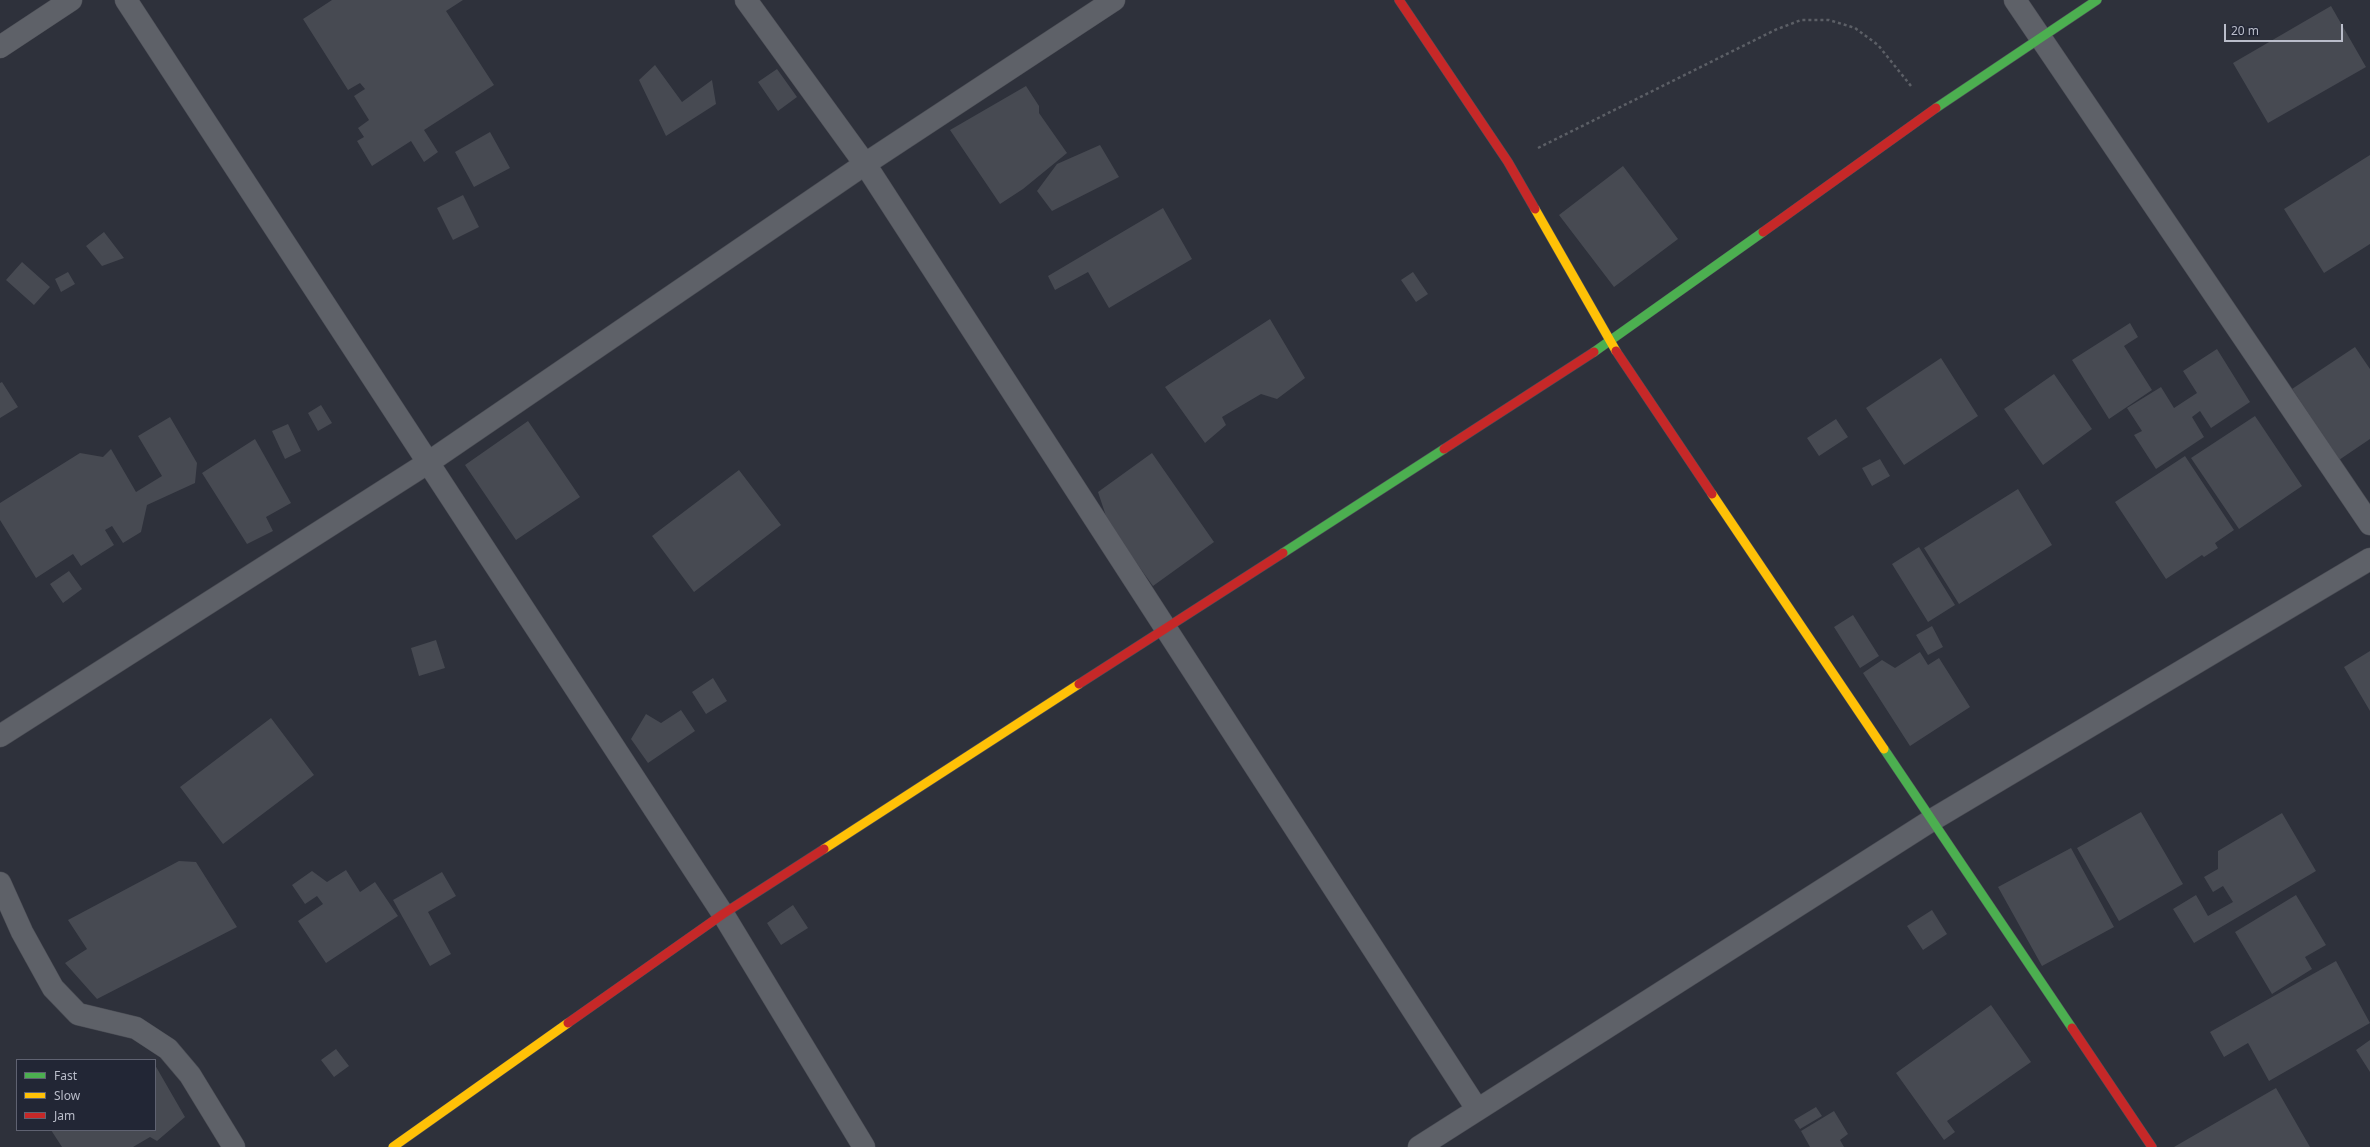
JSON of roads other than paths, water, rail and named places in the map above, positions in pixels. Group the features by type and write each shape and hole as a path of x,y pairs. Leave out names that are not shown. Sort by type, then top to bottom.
{"street":[{"path":"0,47 71,0"},
{"path":"126,0 723,914 864,1147"},
{"path":"746,0 865,164 1168,628 1477,1108"},
{"path":"0,736 429,462 865,164 1114,0"},
{"path":"1399,0 1508,162 1610,342 2152,1147"},
{"path":"2015,0 2370,524"},
{"path":"394,1147 723,914 1610,342 1932,111 2097,0"},
{"path":"1419,1147 1477,1108 1932,820 2370,559"},
{"path":"0,883 22,932 53,988 78,1014 136,1028 168,1049 190,1075 234,1147"}]}
